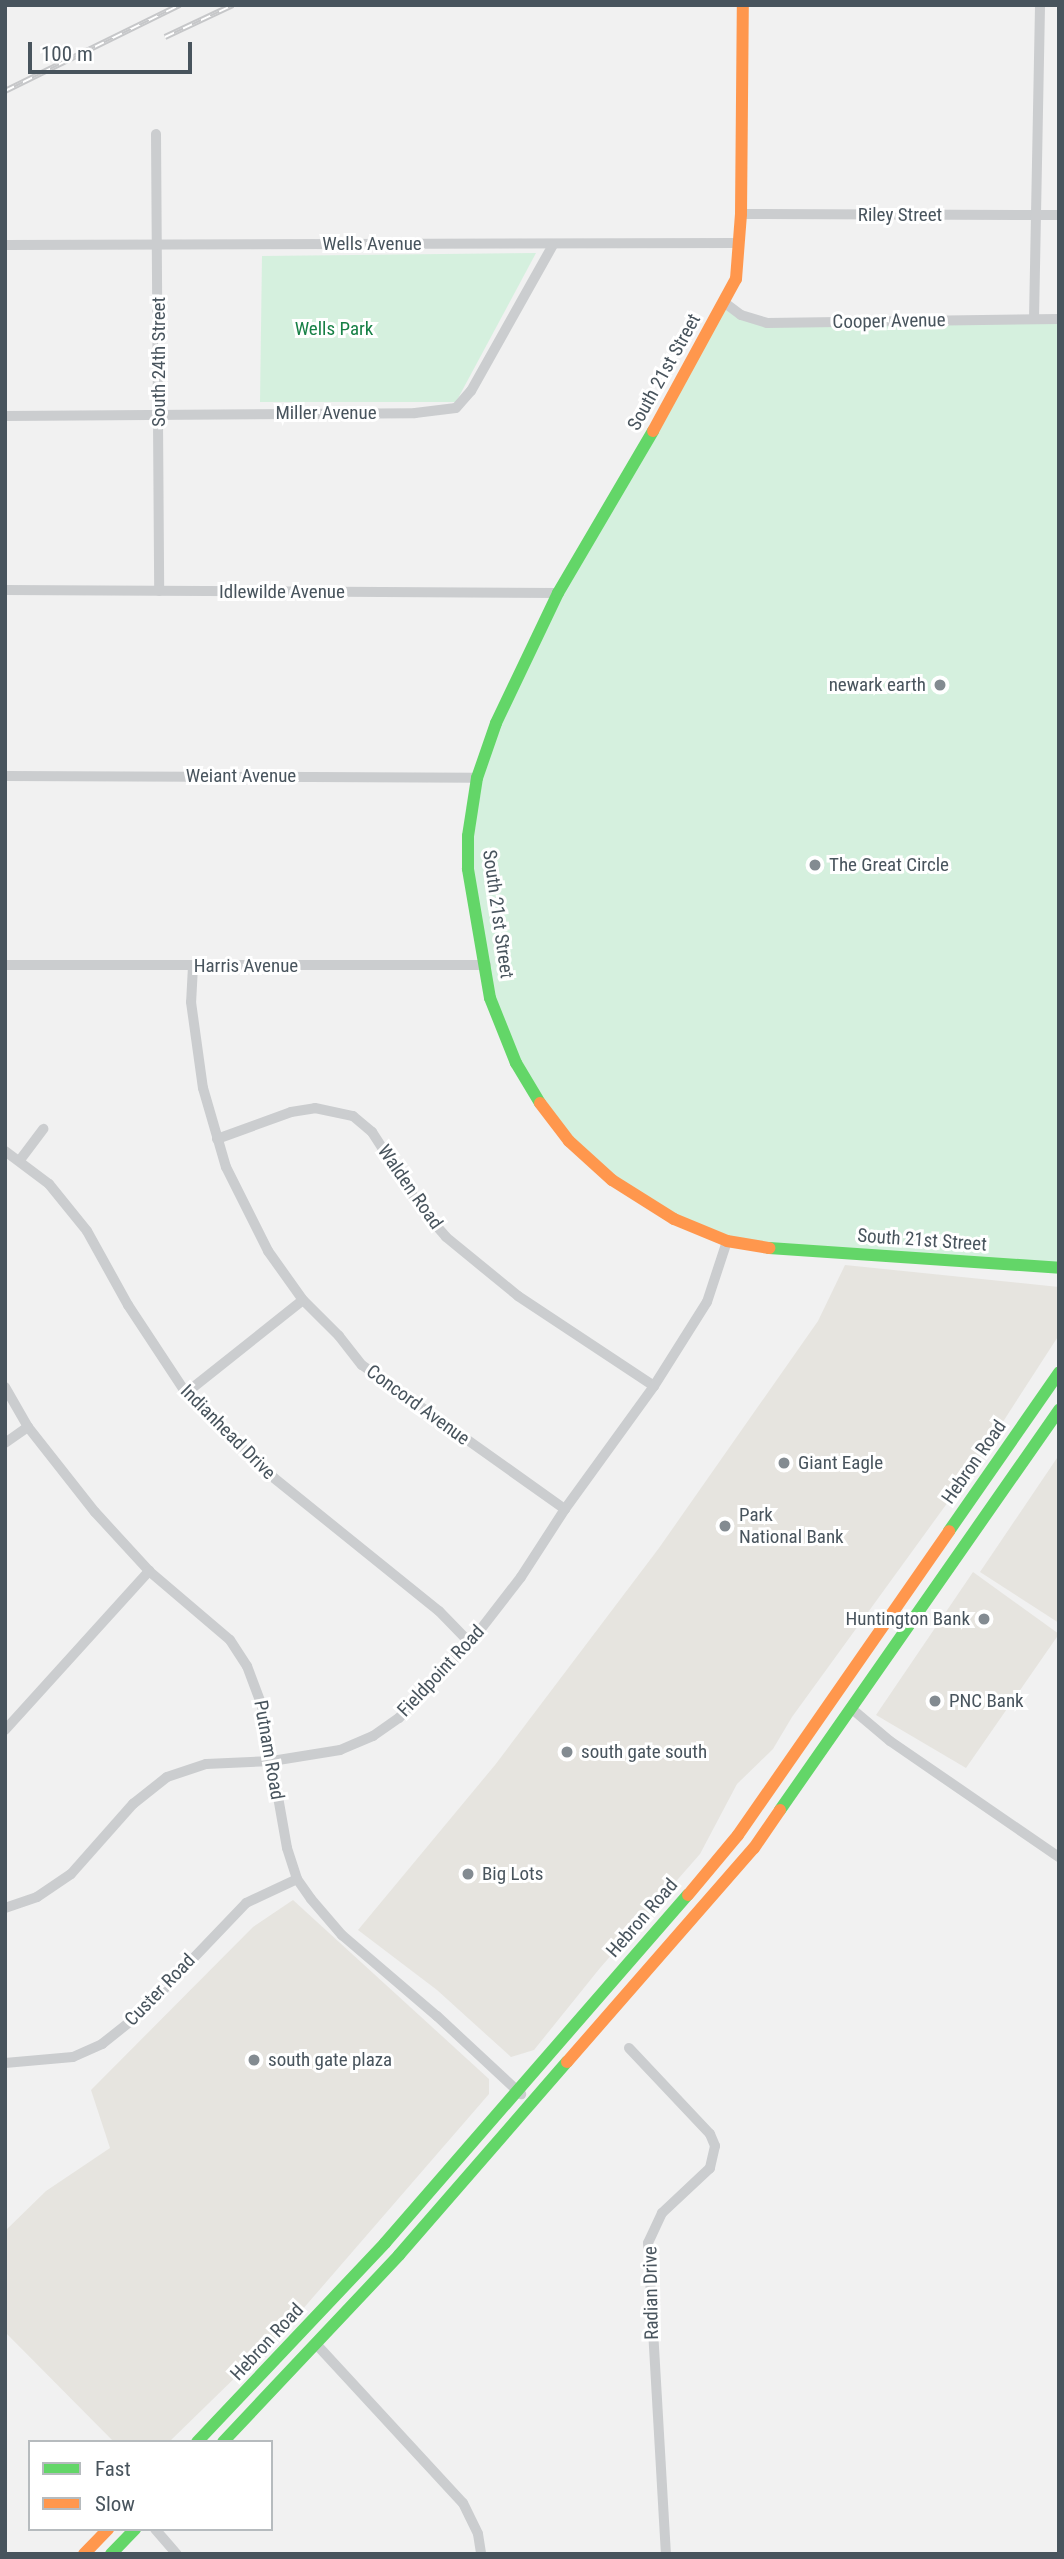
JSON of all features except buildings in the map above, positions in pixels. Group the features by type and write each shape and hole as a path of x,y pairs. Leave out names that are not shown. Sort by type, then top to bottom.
{"main road":[{"name":"South 21st Street","path":"743,5 741,214 736,279 602,523 558,593 496,723 477,778 468,836 468,869 491,998 505,1040 533,1093 569,1141 612,1181 674,1219 727,1241 811,1252 1059,1268"},
{"name":"Hebron Road","path":"199,2440 376,2253 660,1929 738,1835 1059,1373"},
{"name":"Hebron Road","path":"225,2440 317,2345 532,2104 675,1941 766,1831 1059,1410"},
{"path":"852,1709 856,1681 898,1619 898,1606"},
{"path":"766,1831 768,1814 826,1732 830,1703"},
{"path":"84,2554 106,2531"},
{"path":"110,2554 133,2531"}],"street":[{"path":"1034,319 1040,5"},
{"name":"South 24th Street","path":"156,134 159,244 159,591"},
{"name":"Riley Street","path":"741,214 1059,215"},
{"name":"Wells Avenue","path":"5,245 739,243"},
{"name":"Miller Avenue","path":"5,416 415,413 456,408 471,391 553,245"},
{"name":"Cooper Avenue","path":"725,303 741,315 767,323 1059,319"},
{"name":"Idlewilde Avenue","path":"5,590 558,593"},
{"name":"Weiant Avenue","path":"5,776 477,778"},
{"name":"Harris Avenue","path":"5,965 486,965"},
{"name":"Concord Avenue","path":"193,966 191,1002 195,1048 217,1139 242,1204 268,1251 303,1300 339,1336 362,1365 565,1509"},
{"name":"Walden Road","path":"217,1139 291,1112 315,1108 353,1116 372,1132 421,1208 446,1237 518,1296 654,1386"},
{"path":"20,1160 43,1129"},
{"name":"Indianhead Drive","path":"5,1151 49,1184 87,1230 128,1305 186,1393 274,1478 439,1611 470,1643"},
{"name":"Fieldpoint Road","path":"5,1908 37,1897 65,1879 133,1804 167,1777 205,1764 272,1761 340,1750 373,1736 399,1718 470,1643 520,1577 565,1509 654,1386 707,1302 727,1241"},
{"path":"186,1393 303,1300"},
{"name":"Putnam Road","path":"5,1387 28,1427 95,1512 149,1571 230,1640 258,1688 286,1848 297,1879 342,1935 437,2015 532,2104"},
{"path":"5,1443 28,1427"},
{"path":"5,1730 149,1571"},
{"path":"852,1709 890,1741 1059,1857"},
{"name":"Custer Road","path":"5,2063 73,2057 102,2044 141,2012 246,1903 297,1879"},
{"name":"Radian Drive","path":"629,2048 710,2133 715,2146 710,2168 662,2213 648,2243 666,2554"},
{"path":"317,2345 463,2503 478,2534 481,2554"},
{"path":"157,2531 177,2554"}],"shaded area":[{"path":"845,1265 1059,1287 1059,1335 977,1462 792,1717 773,1749 737,1784 700,1854 600,1968 534,2050 511,2057 437,1990 358,1930 495,1765 659,1548 818,1321"},
{"path":"1059,1455 1059,1623 980,1572"},
{"path":"973,1572 1059,1634 966,1768 876,1715"},
{"path":"293,1900 489,2079 489,2094 289,2325 171,2440 112,2440 5,2332 5,2231 46,2191 110,2148 91,2090 253,1927"}],"green space":[{"name":"Wells Park","path":"536,253 456,402 260,402 262,256"},
{"path":"725,303 767,323 1059,319 1059,1268 770,1248 674,1219 569,1141 505,1040 468,869 477,778 558,593"}],"railway":[{"path":"5,91 180,5"},
{"path":"165,37 233,5"}],"traffic: fast":[{"path":"540,1103 516,1063 490,998 468,869 468,836 477,778 496,723 558,593 653,431"},
{"path":"769,1248 1059,1268"},
{"path":"949,1531 1059,1373"},
{"path":"780,1810 1059,1410"},
{"path":"199,2440 385,2243 688,1895"},
{"path":"225,2440 399,2255 567,2062"},
{"path":"111,2554 133,2531"}],"traffic: slow":[{"path":"653,431 736,279 741,214 743,5"},
{"path":"540,1103 569,1141 612,1180 674,1219 727,1241 769,1248"},
{"path":"688,1895 738,1835 949,1531"},
{"path":"567,2062 754,1848 780,1810"},
{"path":"84,2554 106,2531"}],"place":[{"name":"newark earth","path":"940,685"},
{"name":"The Great Circle","path":"815,865"},
{"name":"Giant Eagle","path":"784,1463"},
{"name":"Park National Bank","path":"725,1526"},
{"name":"Huntington Bank","path":"984,1619"},
{"name":"PNC Bank","path":"935,1701"},
{"name":"south gate south","path":"567,1752"},
{"name":"Big Lots","path":"468,1874"},
{"name":"south gate plaza","path":"254,2060"}]}
